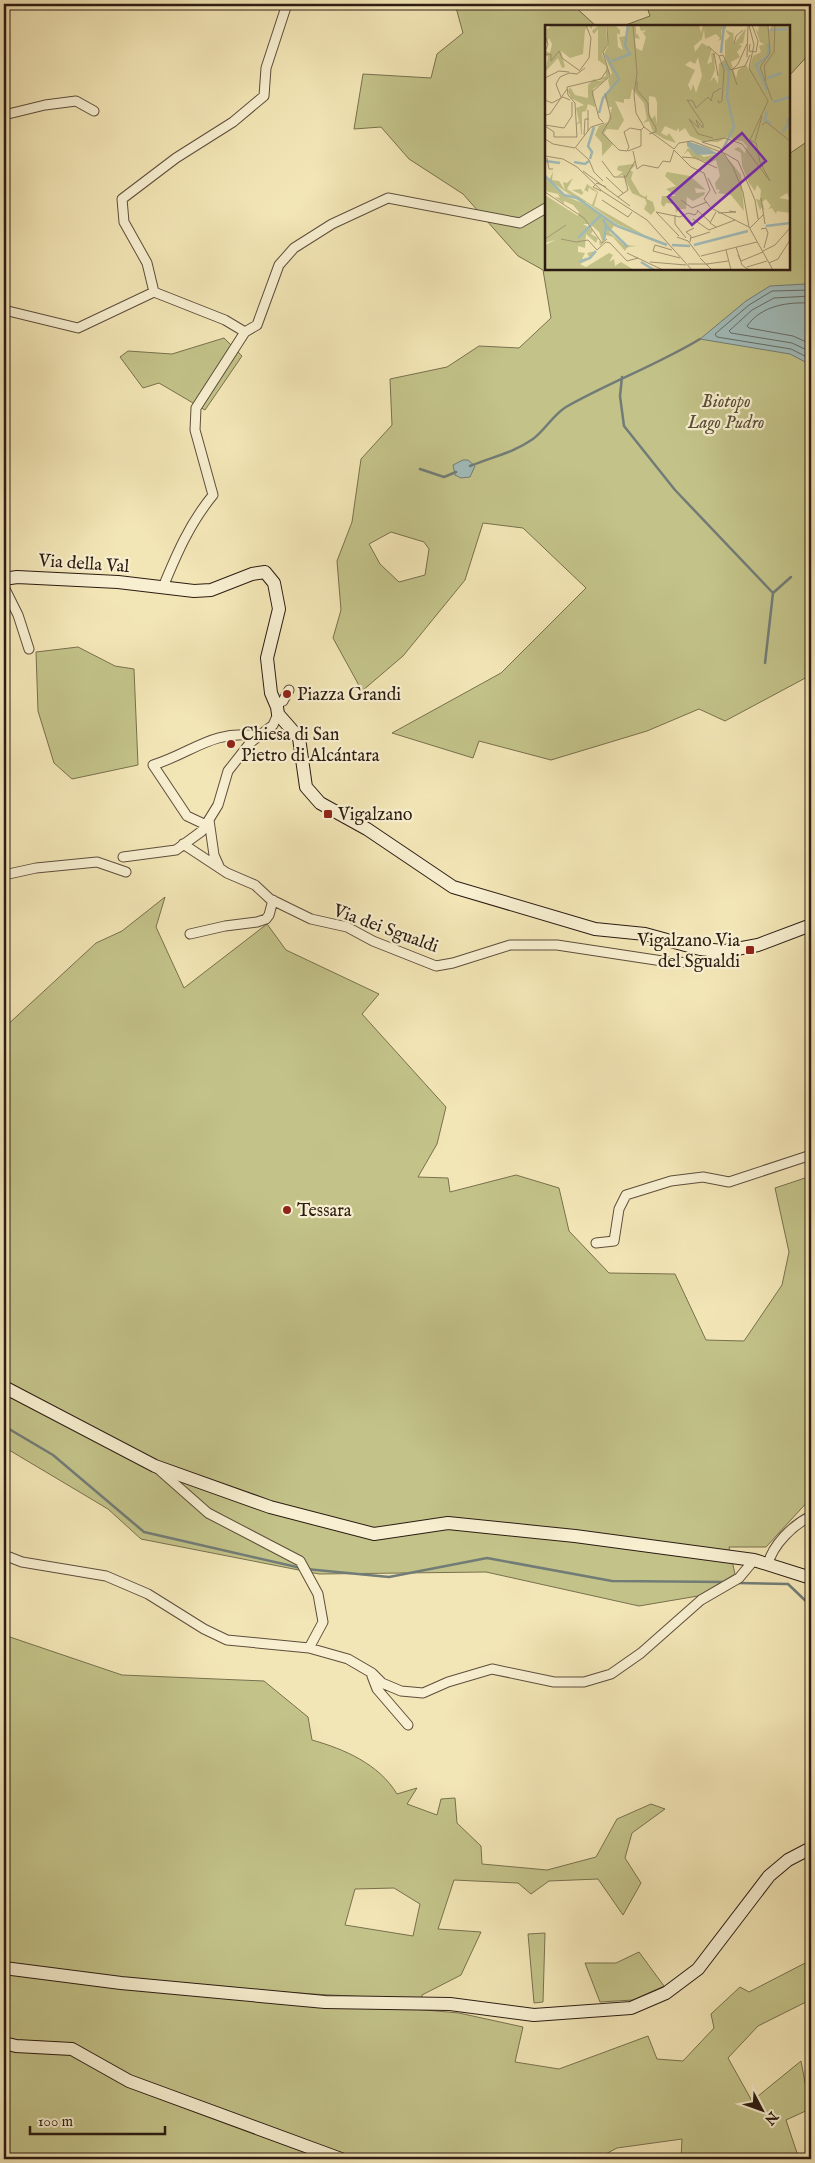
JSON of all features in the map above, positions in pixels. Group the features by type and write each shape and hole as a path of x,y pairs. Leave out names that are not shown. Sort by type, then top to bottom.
{"main road":[{"name":"Via della Val","path":"4,579 17,576 194,591 210,590 252,574 265,572 274,583 279,609 267,658 271,693 277,709"},
{"path":"277,709 299,738 306,787 320,803 367,829 453,887 595,929 645,934 700,950 726,951 758,945 811,925"},
{"path":"4,1387 155,1466 270,1507 374,1534 448,1524 576,1536 754,1560 811,1578"},
{"path":"4,1968 121,1983 325,2002 450,2004 534,2014 631,2008 666,1993 698,1969 770,1876 788,1860 811,1848"},
{"path":"4,2043 72,2048 129,2081 341,2159"}],"street":[{"path":"154,292 146,263 124,222 122,199 176,158 233,122 264,96 266,68 287,4"},
{"path":"4,115 45,105 76,101 94,111"},
{"path":"163,587 181,542 197,514 213,495 196,430 196,408 245,332 257,325 279,265 294,248 332,224 388,198 520,223 545,209"},
{"path":"4,310 78,328 154,292 225,320 245,332"},
{"path":"4,587 18,615 29,649"},
{"path":"123,857 176,850 202,830 218,805 228,772 257,736 266,732 289,690"},
{"path":"207,822 187,816 154,765 222,735 240,733 257,736"},
{"path":"207,822 214,854 220,867"},
{"name":"Via dei Sgualdi","path":"183,844 220,867 226,873 255,885 273,900 311,919 347,926 373,941 436,966 453,964 510,945 558,945 669,962 701,963 726,951"},
{"path":"4,875 36,868 97,862 126,872"},
{"path":"190,934 266,918 271,910 273,900"},
{"path":"596,1244 614,1241 619,1209 626,1195 671,1180 703,1177 729,1182 811,1154"},
{"path":"155,1466 208,1513 279,1548 301,1562 318,1594 323,1622 309,1648"},
{"path":"768,1564 771,1553 781,1541 811,1516"},
{"path":"4,1555 22,1562 106,1576 148,1594 227,1640 309,1648 348,1659 372,1673 382,1683 401,1691 423,1693 448,1682 492,1669 554,1682 584,1682 611,1674 641,1653 701,1600 739,1578 754,1560"},
{"path":"372,1673 377,1689 408,1725"}],"green space":[{"name":"Biotopo Lago Pudro","path":"455,4 572,4 595,25 545,25 545,270 790,270 790,153 811,139 811,675 725,721 699,709 647,731 551,760 479,741 473,758 392,733 501,673 586,588 523,528 483,523 465,580 403,656 362,691 333,638 341,610 337,561 352,522 361,459 392,425 390,379 447,367 479,346 519,348 551,318 543,270 518,256 463,194 409,159 381,127 354,129 363,74 431,78 437,54 463,33","holes":["391,532 424,542 429,549 425,575 399,582 380,564 369,544"]},
{"path":"646,4 811,4 811,52 790,75 790,25 626,25 650,16"},
{"path":"224,338 242,356 205,410 159,383 143,388 120,357 128,351 172,354"},
{"path":"78,647 115,666 134,669 138,765 72,779 54,763 38,711 36,652"},
{"path":"165,897 156,927 184,988 267,924 286,950 379,994 362,1014 446,1107 437,1144 418,1177 448,1178 450,1192 516,1175 559,1188 569,1231 609,1273 675,1274 706,1340 744,1341 782,1285 789,1252 775,1188 811,1176 811,1417 808,1422 811,1438 811,1498 766,1547 729,1547 735,1574 698,1596 639,1606 486,1572 319,1574 141,1539 108,1509 4,1447 4,1028 96,943 122,931"},
{"path":"4,1635 122,1675 264,1681 308,1717 312,1740 360,1759 381,1774 397,1794 417,1788 407,1804 437,1815 441,1799 455,1798 457,1823 481,1846 482,1864 547,1870 596,1857 617,1819 651,1804 665,1809 632,1833 625,1858 641,1883 623,1915 598,1879 549,1881 531,1894 518,1883 454,1880 438,1929 481,1932 461,1975 422,1995 422,1999 317,1994 213,1986 4,1964","holes":["394,1888 420,1904 413,1936 345,1925 355,1889"]},
{"path":"545,1933 543,2002 534,2003 528,1934"},
{"path":"639,1952 664,1986 633,2000 600,2002 585,1963 616,1963"},
{"path":"811,1960 811,2009 806,2002 758,2026 728,2058 752,2101 801,2061 810,2109 786,2120 799,2159 681,2159 682,2139 617,2148 596,2159 354,2159 131,2076 73,2043 17,2040 4,2037 4,1973 459,2013 523,2027 515,2062 559,2069 648,2036 657,2059 683,2061 714,2028 711,2014 740,1987 749,1992"},
{"path":"4,2049 70,2054 324,2159 4,2159"}],"water":[{"path":"811,285 811,365 790,354 700,339 746,301 770,286"},
{"path":"463,460 468,460 475,466 470,477 461,478 455,475 453,465"}],"waterway":[{"path":"470,466 525,444 533,439 566,407 700,339"},
{"path":"622,377 620,396 624,426 675,490 773,593"},
{"path":"420,469 444,477 456,472"},
{"path":"765,663 773,593 791,577"},
{"path":"4,1426 53,1455 144,1532 301,1568"},
{"path":"306,1569 389,1577 487,1558 612,1581 726,1582"},
{"path":"737,1583 788,1584 811,1606"}],"place":[{"name":"Piazza Grandi","path":"287,694"},
{"name":"Chiesa di San Pietro di Alcántara","path":"231,744"},
{"name":"Vigalzano","path":"328,814"},
{"name":"Vigalzano Via del Sgualdi","path":"750,950"},
{"name":"Tessara","path":"287,1210"}]}
